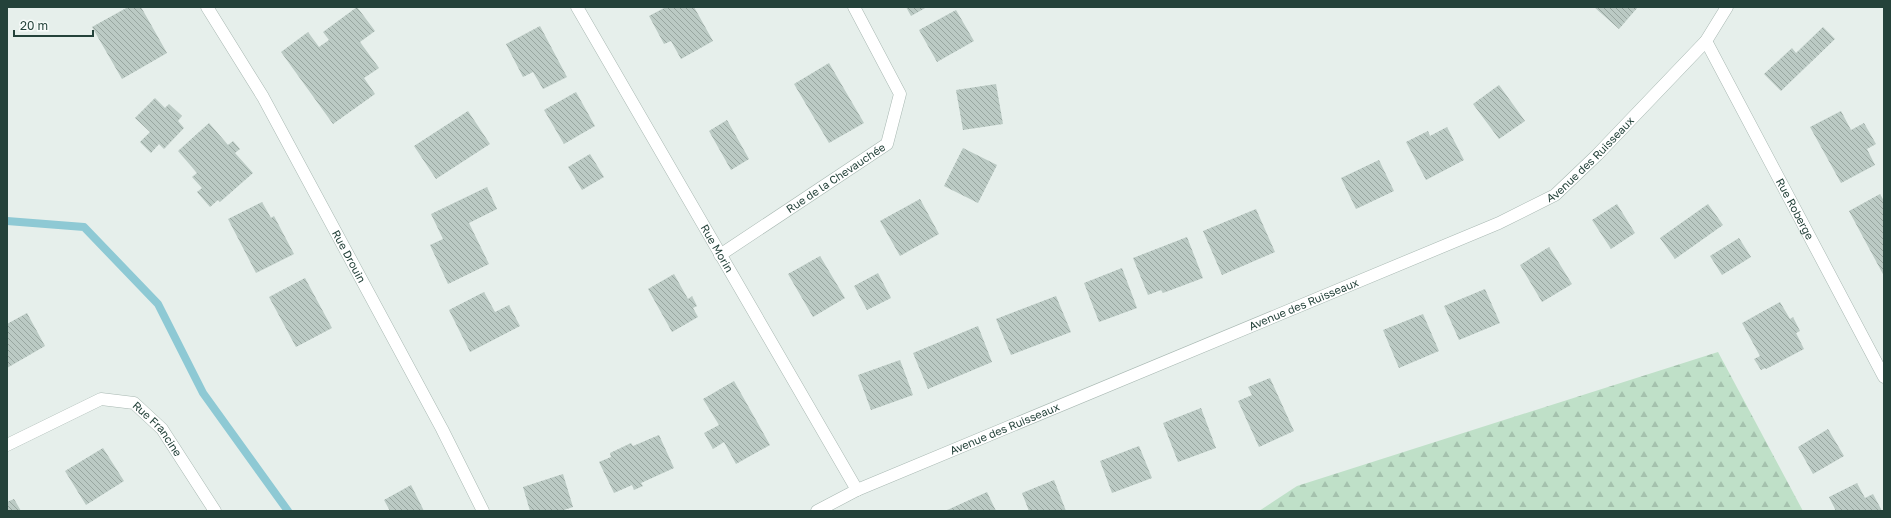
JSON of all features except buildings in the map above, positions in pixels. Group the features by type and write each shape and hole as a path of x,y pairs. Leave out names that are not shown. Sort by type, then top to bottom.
{"street":[{"name":"Rue Drouin","path":"207,7 266,104 442,429 483,511"},
{"name":"Rue Morin","path":"577,7 857,490"},
{"name":"Rue de la Chevauchée","path":"720,256 888,144 900,94 854,7"},
{"name":"Avenue des Ruisseaux","path":"817,511 857,490 1499,223 1555,195 1598,155 1706,40 1727,7"},
{"name":"Rue Roberge","path":"1706,40 1884,377"},
{"name":"Rue Francine","path":"7,445 101,399 134,403 162,429 215,511"}],"green space":[{"path":"1718,352 1803,511 1259,511 1297,486"}],"waterway":[{"path":"7,221 84,227 158,304 203,393 288,511"}]}
